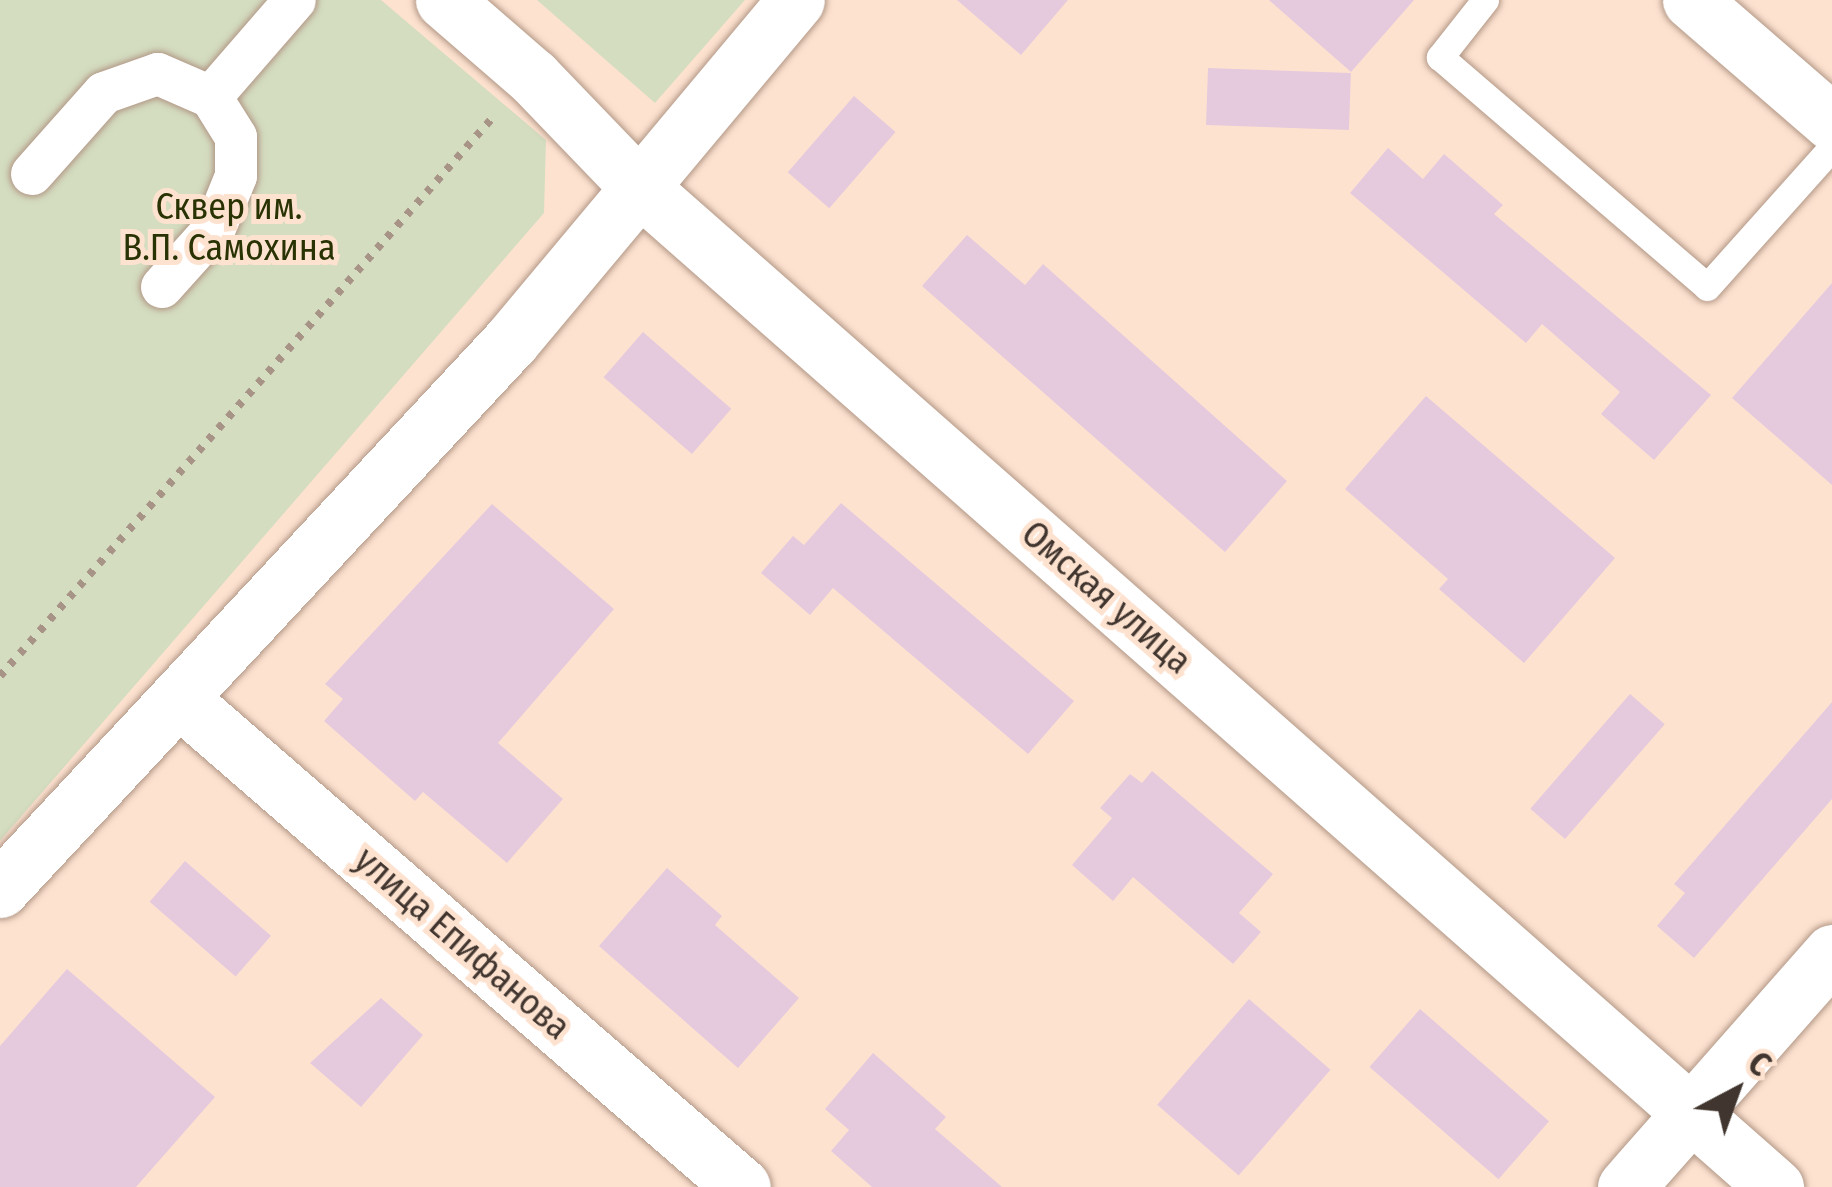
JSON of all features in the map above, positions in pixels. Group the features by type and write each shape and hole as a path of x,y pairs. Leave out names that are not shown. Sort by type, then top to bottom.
{"street":[{"path":"211,97 295,0"},
{"name":"Омская улица","path":"444,0 636,184 1775,1187"},
{"path":"0,889 182,701 511,340 636,184 796,0"},
{"path":"1691,0 1832,122"},
{"path":"32,174 104,93 158,74 211,97 236,137 236,176 215,228 162,286"},
{"name":"улица Епифанова","path":"182,701 742,1187"},
{"path":"1626,1187 1832,953"}],"lane":[{"path":"1485,0 1439,57 1707,287 1832,147"}],"path":[{"path":"0,676 495,115 487,94"}],"green space":[{"name":"Сквер им. В.П. Самохина","path":"0,0 381,0 546,140 544,213 0,841"},
{"path":"537,0 745,0 655,103"}],"building":[{"path":"957,0 1068,0 1021,55"},
{"path":"1269,0 1414,0 1351,72"},
{"path":"1208,68 1351,73 1349,130 1206,125"},
{"path":"854,96 896,132 829,208 788,172"},
{"path":"1388,148 1423,179 1444,154 1503,205 1494,214 1711,395 1654,460 1601,414 1620,392 1542,324 1526,343 1350,193"},
{"path":"967,235 1025,285 1043,264 1287,481 1225,552 922,286"},
{"path":"1832,283 1832,485 1732,398"},
{"path":"643,332 731,409 692,454 604,377"},
{"path":"1426,396 1615,558 1524,663 1439,589 1448,579 1345,489"},
{"path":"841,503 1074,701 1028,754 833,588 810,615 761,573 793,536 804,545"},
{"path":"492,504 614,609 498,743 563,799 507,863 423,792 415,801 324,721 343,699 325,684"},
{"path":"1630,694 1665,724 1565,839 1530,809"},
{"path":"1832,702 1832,799 1694,958 1657,926 1685,893 1674,884"},
{"path":"1152,771 1273,874 1239,913 1261,932 1233,964 1133,877 1113,901 1072,865 1112,818 1100,808 1130,774 1142,783"},
{"path":"185,861 271,936 236,977 150,902"},
{"path":"667,868 722,916 715,925 799,998 738,1068 599,946"},
{"path":"67,969 215,1097 136,1187 0,1187 0,1046"},
{"path":"381,998 423,1035 361,1107 310,1063"},
{"path":"1249,999 1331,1070 1239,1176 1157,1105"},
{"path":"1420,1009 1549,1121 1499,1179 1369,1067"},
{"path":"873,1053 946,1117 935,1129 1002,1187 872,1187 831,1151 849,1130 825,1109"}]}
